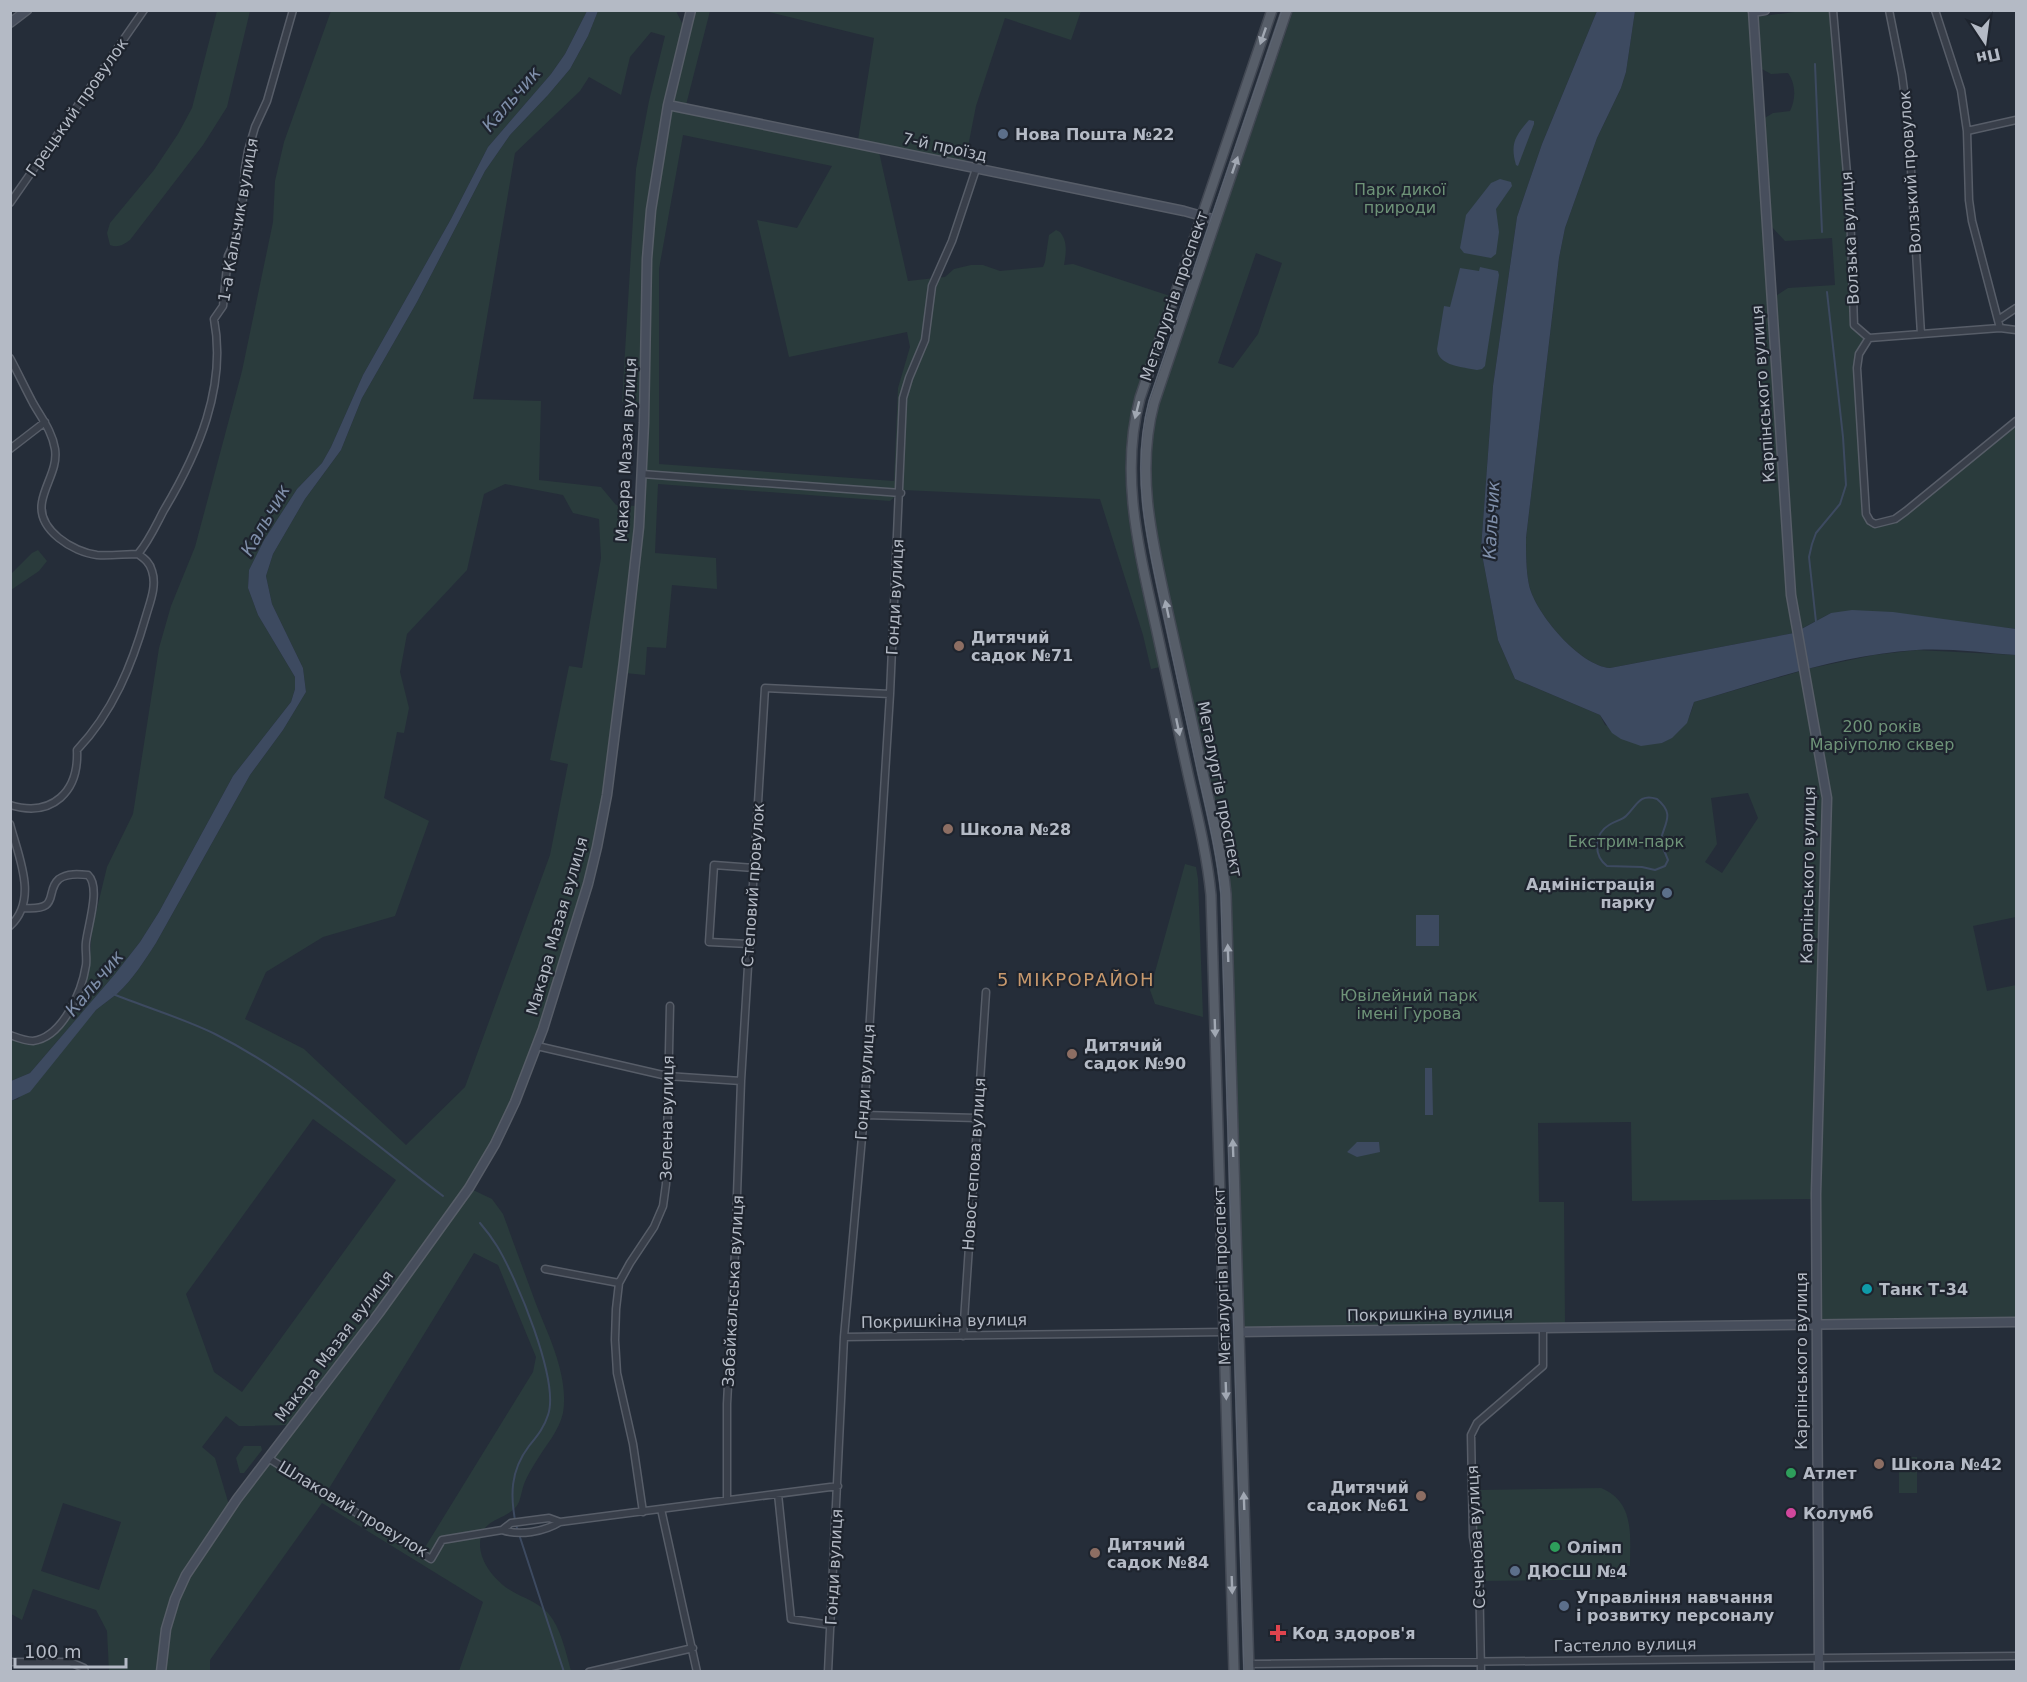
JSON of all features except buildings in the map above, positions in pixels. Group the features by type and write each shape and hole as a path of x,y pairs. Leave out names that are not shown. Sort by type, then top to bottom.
{"main road":[{"name":"Металургів проспект","path":"1234,1668 1212,912 1204,844 1141,559 1132,499 1130,465 1132,431 1138,406 1272,10"},
{"name":"Металургів проспект","path":"1249,1668 1224,876 1155,555 1144,473 1147,434 1154,403 1287,10"},
{"name":"Покришкіна вулиця","path":"1224,1332 1239,1332"},
{"name":"Гастелло вулиця","path":"1234,1668 1249,1668"}],"street":[{"name":"Грецький провулок","path":"10,203 144,10"},
{"name":"1-а Кальчик вулиця","path":"138,554 172,497 205,427 217,363 218,340 214,319 223,306 228,256 235,241 242,211 248,151 255,127 267,101 293,10"},
{"name":"Макара Мазая вулиця","path":"161,1671 166,1629 175,1599 186,1575 268,1458 379,1313 469,1188 495,1144 515,1102 537,1046 584,899 607,795 638,534 642,474 647,259 657,160 691,10"},
{"path":"1753,11 1765,10"},
{"name":"Волзька вулиця","path":"1833,10 1850,209 1854,325 1869,338"},
{"name":"Волзький провулок","path":"1889,10 1902,75 1908,121 1921,334"},
{"path":"1935,10 1960,84 1967,131 1969,200 1972,221 2000,328"},
{"path":"10,22 24,11"},
{"name":"Карпінського вулиця","path":"1753,11 1791,595 1825,783 1827,812 1816,1194 1815,1324 1819,1671"},
{"name":"7-й проїзд","path":"668,105 1202,215 1216,220"},
{"path":"1967,131 2016,120"},
{"name":"Гонди вулиця","path":"828,1671 844,1337 864,1115 890,694 901,493 903,398 925,340 932,286 952,241 976,169"},
{"path":"1998,320 2016,308"},
{"path":"2016,330 2000,328 1869,338 1859,354 1856,384 1866,514 1870,521 1875,524 1895,519 2016,421"},
{"path":"10,358 34,406 45,422 56,453 41,506 48,526 65,542 80,550 97,555 138,554 148,562 154,581 151,600 133,659 96,728 77,750 73,782 63,797 52,803 21,808 10,805"},
{"path":"10,449 45,422"},
{"path":"642,474 901,493"},
{"name":"Степовий провулок","path":"741,1081 765,688 890,694"},
{"path":"10,824 24,872 23,908 21,915 10,926"},
{"path":"749,944 709,942 714,865 754,868"},
{"path":"10,1035 29,1041 41,1038 63,1020 74,1004 86,965 85,947 93,900 91,879 88,875 62,877 57,881 51,899 46,905 34,909 23,908"},
{"name":"Новостепова вулиця","path":"963,1336 986,992"},
{"name":"Зелена вулиця","path":"619,1283 654,1227 663,1206 666,1184 670,1006"},
{"path":"537,1046 667,1076 741,1081"},
{"name":"Забайкальська вулиця","path":"727,1500 727,1404 741,1081"},
{"path":"864,1115 977,1118"},
{"path":"545,1269 619,1283 615,1340 617,1372 633,1444 643,1512"},
{"name":"Покришкіна вулиця","path":"1239,1332 2016,1322"},
{"name":"Сєченова вулиця","path":"1481,1671 1479,1570 1473,1537 1471,1435 1477,1423 1544,1366 1543,1328"},
{"name":"Покришкіна вулиця","path":"844,1337 1224,1332"},
{"name":"Шлаковий провулок","path":"268,1458 431,1559 442,1540 502,1530 512,1533 550,1529 560,1522"},
{"name":"Шлаковий провулок","path":"502,1530 511,1523 525,1521 549,1518 560,1522 838,1486"},
{"path":"778,1494 791,1619 831,1625"},
{"path":"662,1509 697,1671"},
{"path":"589,1671 693,1648"},
{"name":"Гастелло вулиця","path":"1249,1668 1481,1661 2016,1656"},
{"path":"10,1662 70,1662 84,1668 85,1671"}],"green space":[{"path":"217,11 250,11 227,107 203,145 130,240 120,246 110,245 107,233 110,223 154,170 192,108"},
{"path":"331,11 587,11 565,54 551,74 488,147 451,219 363,375 322,463 297,489 264,540 249,570 248,588 258,615 295,677 295,689 291,702 233,776 159,912 140,942 30,1073 11,1081 11,1038 21,1043 31,1043 64,1022 77,1006 85,987 89,969 92,929 107,867 133,814 159,648 171,606 195,547 242,371 273,222 275,181 284,142"},
{"path":"598,11 676,11 684,27 655,160 641,403 622,402 636,169 665,36 651,32 630,57 621,95 589,77 580,91 515,153 473,399 541,401 539,480 601,487 616,505 637,506 604,795 594,846 576,915 527,1066 493,1142 467,1187 290,1425 239,1426 226,1416 202,1447 215,1458 229,1505 183,1574 159,1671 109,1671 107,1631 96,1610 33,1589 22,1620 11,1614 10,1101 18,1099 96,1010 129,982 156,943 250,775 283,730 306,692 303,668 272,604 266,576 273,554 305,499 341,450 362,398 417,302 485,171 510,135 570,69 588,36","holes":["505,484 563,495 573,513 599,519 601,558 582,668 569,666 550,760 568,764 550,855 465,1087 406,1145 304,1049 245,1019 266,972 323,937 395,916 429,821 384,798 397,732 404,733 409,708 400,672 407,634 467,570 484,494","313,1119 396,1180 242,1392 214,1372 186,1294","63,1503 121,1522 99,1590 41,1571"]},
{"path":"694,11 710,11 686,105 671,102"},
{"path":"765,11 1081,11 1071,40 1005,18 976,106 965,162 858,140 874,38"},
{"name":"Ювілейний парк імені Гурова","path":"1293,11 1597,11 1542,144 1517,217 1493,386 1481,549 1498,640 1515,679 1600,715 1605,725 1662,743 1683,726 1694,702 1801,671 1824,811 1811,1199 1632,1201 1631,1122 1538,1123 1539,1202 1564,1202 1565,1324 1243,1328 1231,911 1228,875 1155,524 1151,464 1153,434 1159,404","holes":["1256,253 1282,263 1258,334 1233,368 1218,363","1748,793 1758,818 1722,873 1705,862 1717,844 1711,798"]},
{"path":"1635,11 1750,11 1794,633 1610,668 1598,665 1573,648 1560,636 1540,610 1529,585 1526,538 1559,258 1565,228 1597,138 1621,88 1626,72"},
{"path":"1802,11 1833,11 1850,209 1854,325 1869,338 1859,354 1866,514 1875,524 1895,519 2016,421 2016,629 1931,618 1831,613 1799,630 1795,609 1774,297 1788,288 1835,285 1832,238 1785,241 1770,225 1763,119 1773,113 1790,111 1794,92 1793,82 1788,73 1771,74 1760,68 1756,17"},
{"path":"669,109 879,152 908,281 945,277 954,269 971,265 983,265 1000,271 1043,267 1049,235 1056,230 1063,236 1065,244 1064,265 1073,264 1170,296 1135,398 1128,432 1126,461 1129,521 1160,667 1151,669 1143,635 1100,499 903,490 890,501 658,484 655,553 716,558 717,589 672,585 666,648 647,647 645,675 625,673 640,541 649,259 653,209","holes":["683,135 832,166 797,228 757,220 789,357 907,332 910,347 898,388 894,481 659,464 659,269"]},
{"path":"38,550 47,561 39,571 11,590 11,574"},
{"name":"200 років Маріуполю сквер","path":"1917,650 2016,655 2016,917 1973,926 1987,991 2016,985 2016,1322 1816,1324 1827,812 1807,669 1874,655"},
{"path":"1185,864 1196,867 1198,879 1203,1017 1155,1004 1150,990"},
{"path":"471,1189 492,1199 503,1214 552,1343 561,1371 564,1399 559,1426 528,1475 519,1502 509,1513 484,1529 481,1536 481,1553 488,1568 498,1581 537,1604 553,1619 560,1633 571,1671 459,1671 483,1602 322,1503 210,1660 210,1671 164,1672 169,1629 187,1576 239,1501","holes":["474,1253 498,1265 536,1357 533,1372 424,1549 328,1490"]},
{"path":"244,1446 261,1446 262,1450 244,1473 240,1473 236,1458"},
{"path":"1899,1457 1917,1457 1917,1493 1899,1493"},
{"name":"Олімп","path":"1601,1488 1620,1502 1628,1521 1630,1566 1625,1566 1625,1579 1483,1581 1477,1533 1480,1490"}],"water":[{"path":"587,11 598,11 588,36 570,69 510,135 485,171 417,302 362,398 341,450 305,499 273,554 266,576 272,604 303,668 306,692 283,730 250,775 156,943 129,982 96,1010 30,1092 11,1101 11,1081 30,1073 140,942 159,912 233,776 291,702 295,689 295,677 258,615 248,588 249,570 264,540 297,489 322,463 363,375 451,219 488,147 551,74 565,54"},
{"name":"Кальчик","path":"1597,11 1635,11 1626,72 1621,88 1597,138 1565,228 1559,258 1526,538 1529,585 1540,610 1573,648 1598,665 1610,668 1794,633 1831,613 1852,610 1893,612 2016,629 2016,655 1954,650 1916,650 1831,663 1694,702 1687,723 1672,738 1662,743 1641,746 1612,733 1600,715 1515,679 1498,640 1481,549 1493,386 1517,217 1542,144"},
{"path":"1529,120 1534,121 1534,124 1518,166 1514,158 1515,141"},
{"path":"1500,179 1511,182 1512,186 1496,209 1499,232 1496,254 1491,258 1464,253 1460,248 1466,215 1491,183"},
{"path":"1480,267 1498,271 1499,275 1485,366 1477,370 1458,367 1446,362 1438,355 1437,349 1444,306 1450,307 1460,268 1479,271"},
{"path":"1416,915 1439,915 1439,946 1416,946"},
{"path":"1425,1068 1432,1068 1433,1115 1425,1115"},
{"path":"1357,1142 1379,1142 1380,1152 1357,1157 1347,1152"}],"waterway":[{"path":"1815,64 1822,232"},
{"path":"1816,622 1809,557 1816,533 1840,504 1846,485 1827,292"},
{"path":"1661,839 1667,818 1666,809 1657,799 1646,798 1639,801 1624,817 1604,829 1597,845 1599,856 1607,866 1642,867 1655,870 1665,866 1668,860 1661,843"},
{"path":"113,994 178,1018 246,1051 304,1089 443,1196"},
{"path":"480,1223 497,1246 515,1281 534,1329 548,1379 550,1399 548,1415 518,1465 512,1494 516,1525 564,1672"}],"tram line":[{"path":"1244,1672 1221,894 1211,833 1147,536 1143,509 1141,455 1149,401 1282,10"}],"place":[{"name":"Нова Пошта №22","path":"1003,134"},
{"name":"Дитячий садок №71","path":"959,646"},
{"name":"Школа №28","path":"948,829"},
{"name":"Адміністрація парку","path":"1667,893"},
{"name":"Дитячий садок №90","path":"1072,1054"},
{"name":"Танк Т-34","path":"1867,1289"},
{"name":"Школа №42","path":"1879,1464"},
{"name":"Атлет","path":"1791,1473"},
{"name":"Дитячий садок №61","path":"1421,1496"},
{"name":"Колумб","path":"1791,1513"},
{"name":"Олімп","path":"1555,1547"},
{"name":"Дитячий садок №84","path":"1095,1553"},
{"name":"ДЮСШ №4","path":"1515,1571"},
{"name":"Управління навчання і розвитку персоналу","path":"1564,1606"},
{"name":"Код здоров'я","path":"1278,1633"}],"district":[{"name":"5 МІКРОРАЙОН","path":"1076,979"}],"park label":[{"name":"Парк дикої природи","path":"1400,198"},
{"name":"Екстрим-парк","path":"1626,841"}]}
